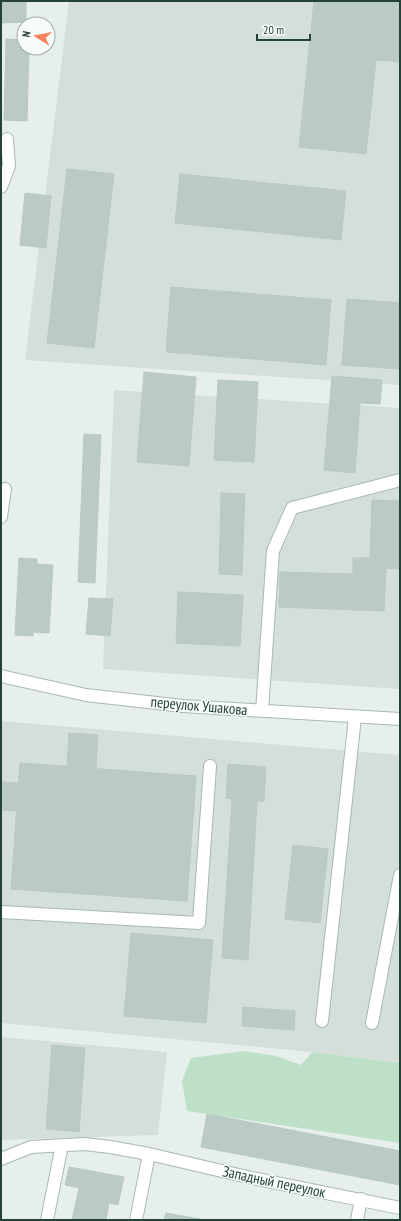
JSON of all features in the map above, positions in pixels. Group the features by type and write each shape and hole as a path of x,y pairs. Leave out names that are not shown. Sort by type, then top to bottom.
{"street":[{"path":"1,187 9,166 7,139"},
{"path":"262,711 273,551 292,508 400,480"},
{"path":"1,517 5,489"},
{"name":"переулок Ушакова","path":"1,676 86,695 183,706 400,719"},
{"path":"322,1021 355,716"},
{"path":"1,912 199,922 210,766"},
{"path":"372,1023 400,875"},
{"name":"Западный переулок","path":"1,1159 31,1147 85,1144 149,1154 252,1178 400,1208"},
{"path":"47,1220 62,1145"},
{"path":"136,1220 149,1154"},
{"path":"356,1220 360,1200"}],"shaded area":[{"path":"69,1 400,1 400,385 25,360"},
{"path":"114,390 400,408 400,689 103,669"},
{"path":"1,721 400,755 400,1063 312,1052 1,1023"},
{"path":"1,1037 167,1052 158,1135 1,1140"}],"green space":[{"path":"244,1051 276,1056 301,1065 312,1052 400,1063 400,1143 187,1111 182,1081 191,1058"}],"building":[{"path":"1,1 26,1 26,16 16,16 16,22 1,23"},
{"path":"314,1 400,1 400,62 376,60 366,154 299,147"},
{"path":"6,39 16,40 16,56 29,56 27,121 4,120"},
{"path":"67,169 114,174 94,348 47,343"},
{"path":"180,174 346,191 341,240 175,223"},
{"path":"25,193 51,196 46,248 20,245"},
{"path":"171,287 331,300 326,365 166,352"},
{"path":"347,299 400,303 400,369 342,365"},
{"path":"144,372 196,377 189,466 137,462"},
{"path":"332,376 382,380 380,404 360,403 355,473 324,470"},
{"path":"218,380 258,382 254,462 214,460"},
{"path":"84,434 101,435 95,583 78,582"},
{"path":"221,493 245,494 242,575 219,574"},
{"path":"372,500 400,501 400,569 386,568 384,611 279,607 280,572 353,574 353,558 370,558"},
{"path":"19,558 37,559 37,564 53,565 49,633 33,632 33,636 15,635"},
{"path":"178,592 243,595 240,646 176,643"},
{"path":"89,598 113,599 110,636 86,634"},
{"path":"69,733 98,735 96,769 67,767"},
{"path":"20,763 196,776 187,901 11,889"},
{"path":"228,764 266,767 264,801 257,801 248,960 222,958 232,799 226,798"},
{"path":"1,782 19,783 17,811 1,810"},
{"path":"293,845 328,849 320,923 285,919"},
{"path":"131,933 213,940 206,1023 124,1016"},
{"path":"243,1007 295,1011 294,1030 242,1026"},
{"path":"52,1045 85,1048 79,1132 46,1129"},
{"path":"207,1114 400,1151 400,1185 201,1147"},
{"path":"69,1167 124,1177 118,1205 109,1203 106,1220 72,1220 79,1188 65,1185"},
{"path":"166,1213 206,1220 164,1220"}]}
